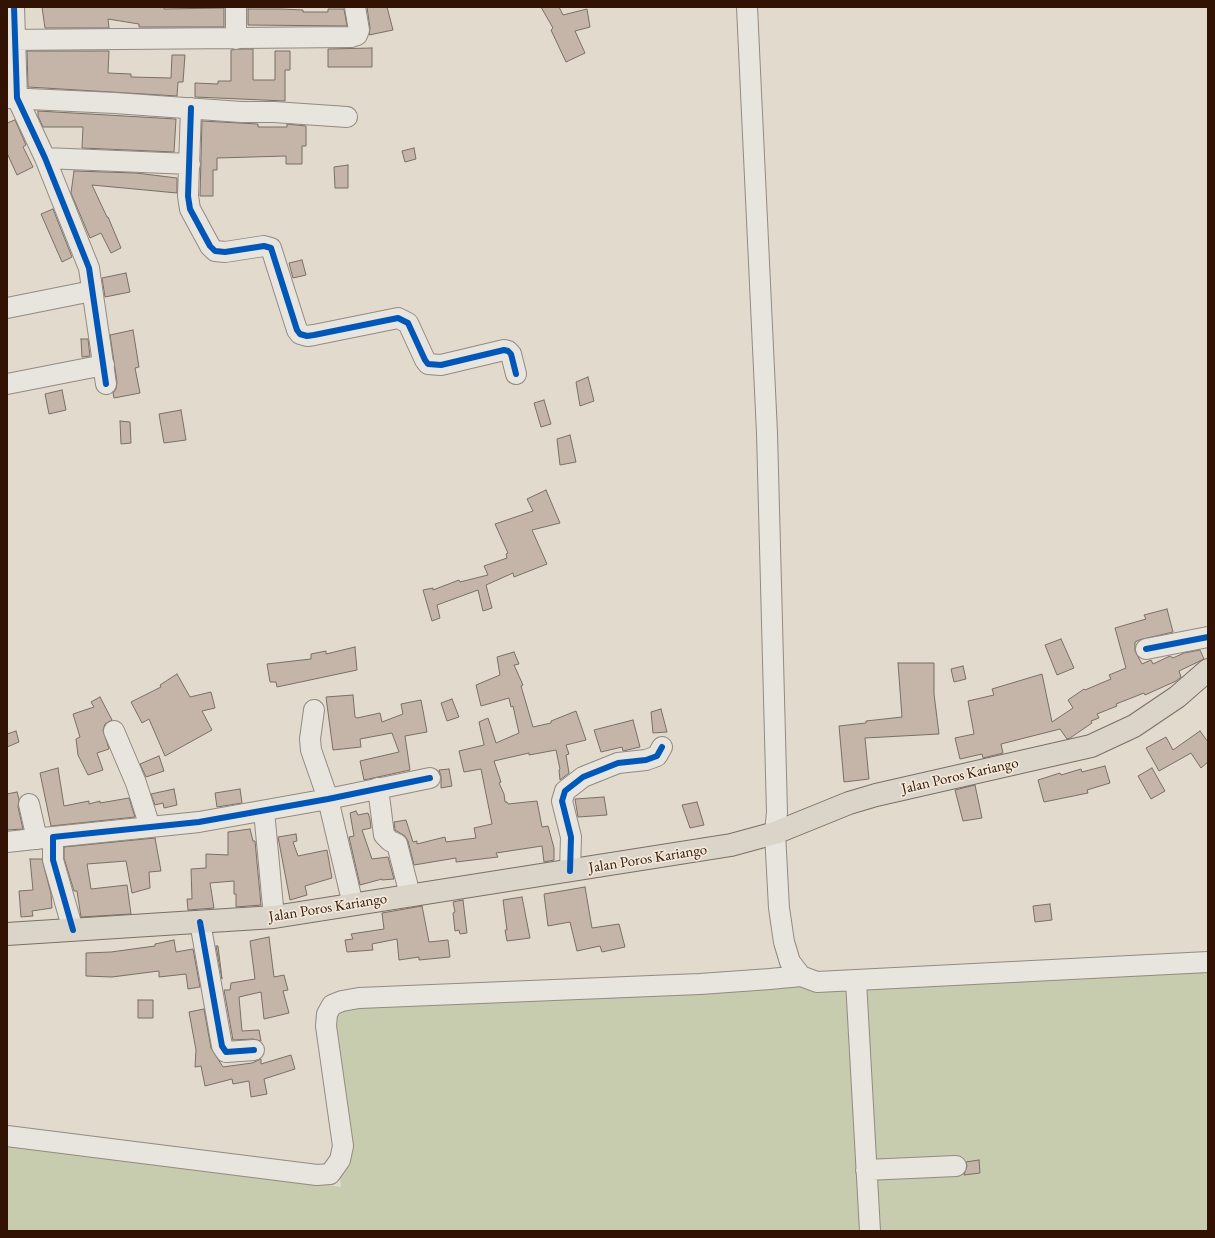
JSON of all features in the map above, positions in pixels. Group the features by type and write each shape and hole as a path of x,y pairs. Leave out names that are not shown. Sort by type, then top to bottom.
{"main road":[{"name":"Jalan Poros Kariango","path":"7,934 274,917 353,906 410,895 731,845 775,833 850,803 876,795 1091,746 1134,726 1177,696 1208,670"}],"street":[{"path":"7,384 105,375 89,268 45,158 12,98 11,40 14,7"},
{"path":"236,7 236,39"},
{"path":"11,40 351,37 357,35 360,30 355,7"},
{"path":"747,7 767,433 776,812 775,833 779,908 784,942 790,962 801,976"},
{"path":"12,98 347,117"},
{"path":"191,108 188,204 210,246 219,252 264,246 271,248 297,330 303,335 314,335 398,318 408,323 428,364 441,365 504,350 511,354 516,374"},
{"path":"45,158 190,164"},
{"path":"7,308 92,291"},
{"path":"1146,649 1208,637"},
{"path":"314,710 310,739 311,750 328,799 353,906"},
{"path":"114,732 136,783 150,827"},
{"path":"570,871 571,837 562,801 565,791 583,777 618,763 646,760 657,756 662,747"},
{"path":"7,842 199,822 328,799 430,778"},
{"path":"378,788 384,834 390,841 397,844 410,895"},
{"path":"29,804 45,838 53,860 73,930"},
{"path":"264,811 274,917"},
{"path":"200,922 223,1050 226,1052 254,1050"},
{"path":"7,1136 317,1175 330,1174 340,1160 343,1146 326,1026 327,1014 332,1006 342,1001 367,998 708,983 801,976 817,982 856,981 1208,962"},
{"path":"856,981 870,1231"},
{"path":"866,1170 956,1166"}],"green space":[{"path":"1208,966 1208,1231 7,1231 7,1134 341,1187 323,1015 335,1004"}],"building":[{"path":"42,7 164,7 164,9 224,8 224,27 139,27 139,24 108,19 109,28 45,28"},
{"path":"367,7 387,7 393,30 369,35 370,28"},
{"path":"541,7 559,7 563,15 587,9 590,27 575,31 585,53 566,62 551,30 553,28"},
{"path":"248,9 281,9 303,10 303,12 328,12 328,9 344,9 347,26 248,25"},
{"path":"372,48 372,67 328,67 328,49"},
{"path":"253,49 253,80 275,80 275,51 290,51 290,70 285,70 285,101 195,97 195,83 218,84 218,81 231,81 231,50"},
{"path":"27,51 109,51 108,73 131,74 131,77 171,78 172,55 185,55 183,82 178,82 177,96 28,87"},
{"path":"38,111 176,119 174,152 82,148 83,127 43,127 38,116"},
{"path":"15,120 26,145 23,147 33,167 17,175 7,153 7,123"},
{"path":"202,121 258,124 258,127 287,127 287,124 306,126 306,146 302,146 302,164 286,164 286,156 217,158 217,170 213,170 213,196 200,196"},
{"path":"414,148 416,159 405,162 402,151"},
{"path":"348,165 348,188 335,188 334,167"},
{"path":"74,171 136,173 177,178 177,193 92,185 121,248 111,253 101,233 90,238 71,193"},
{"path":"53,209 72,257 62,262 41,214"},
{"path":"302,260 306,275 293,278 289,263"},
{"path":"126,273 130,292 105,297 102,278"},
{"path":"133,330 139,367 135,368 140,393 114,398 113,393 116,389 117,382 110,335"},
{"path":"81,339 88,339 90,356 82,357"},
{"path":"588,377 594,401 580,406 576,382"},
{"path":"62,390 66,410 49,414 45,394"},
{"path":"544,400 551,424 541,427 534,403"},
{"path":"181,410 186,440 164,443 159,414"},
{"path":"120,421 130,422 131,443 121,444"},
{"path":"570,435 576,462 560,465 557,439"},
{"path":"546,490 560,523 532,530 547,564 514,577 513,573 486,585 492,608 483,611 478,590 437,605 440,618 432,621 423,590 433,588 433,590 459,580 460,582 488,575 484,566 507,558 506,554 508,553 495,524 533,511 527,499"},
{"path":"1167,609 1173,632 1135,642 1135,651 1142,664 1151,660 1153,664 1170,656 1173,658 1184,653 1200,650 1204,659 1179,671 1181,677 1176,681 1145,695 1144,693 1116,704 1117,706 1097,714 1099,718 1091,721 1092,723 1070,738 1067,739 1060,729 1001,744 1003,753 983,758 982,754 960,759 955,738 974,734 968,701 994,695 992,689 1042,674 1052,722 1073,708 1068,700 1084,689 1085,690 1111,679 1109,675 1126,668 1115,628 1146,619 1144,615"},
{"path":"1061,639 1074,668 1057,675 1045,645"},
{"path":"355,647 357,670 277,687 276,682 270,682 267,664 311,659 311,654 326,651 326,654"},
{"path":"514,652 519,664 514,665 523,685 521,686 533,727 551,723 551,721 576,711 586,740 566,745 569,754 566,755 569,773 560,780 560,769 556,750 529,755 529,753 494,761 501,782 499,783 504,794 505,802 508,804 537,801 542,827 548,826 554,848 554,860 544,862 542,846 496,853 498,857 456,862 456,858 414,865 408,841 405,836 395,830 394,822 406,820 413,842 417,841 417,844 445,837 446,842 476,838 474,828 492,824 481,769 464,772 459,751 484,745 479,722 488,718 496,743 519,733 513,706 511,707 509,698 481,706 476,685 500,675 497,657"},
{"path":"898,663 934,663 934,694 939,734 865,738 869,779 844,782 839,726 902,717"},
{"path":"963,666 966,679 954,682 951,669"},
{"path":"177,674 190,697 211,692 215,708 202,711 212,730 165,756 149,719 142,723 131,702 161,687 160,685"},
{"path":"353,695 355,717 357,718 380,713 382,722 403,714 401,704 421,700 427,732 405,736 410,770 364,780 360,761 399,752 392,733 360,739 361,747 333,750 326,697"},
{"path":"100,697 112,720 105,724 103,730 109,749 97,753 103,770 88,775 78,755 76,739 80,737 73,714 94,707 91,702"},
{"path":"452,699 459,717 447,721 441,703"},
{"path":"661,709 667,732 653,733 651,712"},
{"path":"633,720 640,747 623,751 622,747 601,752 594,730"},
{"path":"16,731 19,742 7,747 7,734"},
{"path":"1200,731 1208,742 1208,762 1201,768 1191,753 1159,771 1146,748 1166,737 1173,750"},
{"path":"159,756 164,771 146,777 140,764"},
{"path":"1105,766 1110,783 1087,790 1088,793 1044,802 1038,780 1060,773 1061,775 1081,769 1082,772"},
{"path":"58,768 64,806 89,801 89,804 100,801 100,803 129,798 135,817 51,826 40,773"},
{"path":"1152,768 1165,791 1151,799 1138,776"},
{"path":"449,769 452,786 441,788 441,776 439,770"},
{"path":"975,785 982,818 963,821 955,790"},
{"path":"174,789 177,805 164,808 163,803 155,805 151,794"},
{"path":"240,789 242,803 217,807 215,793"},
{"path":"17,792 19,799 18,807 23,829 7,830 7,794"},
{"path":"604,797 607,815 578,817 575,799"},
{"path":"697,802 704,825 690,828 682,805"},
{"path":"356,811 358,815 368,813 371,828 362,830 372,859 388,857 394,879 382,879 360,885 349,837 354,836 350,813"},
{"path":"250,829 253,841 255,841 261,905 236,907 234,881 210,883 214,908 188,910 187,899 192,899 191,869 206,868 206,854 228,855 228,832"},
{"path":"296,834 297,841 293,842 298,856 327,850 332,878 305,886 307,895 290,900 278,837"},
{"path":"155,838 161,871 149,872 150,888 132,893 126,861 87,864 91,889 127,885 131,914 81,917 77,891 74,891 64,858 64,847"},
{"path":"30,859 42,859 51,894 52,908 32,911 33,916 21,917 19,891 33,890"},
{"path":"585,887 592,928 619,924 625,947 602,952 600,946 577,951 570,922 548,926 544,894"},
{"path":"522,897 530,938 507,941 503,900"},
{"path":"463,900 467,933 460,934 459,930 455,931 453,913 455,912 453,902"},
{"path":"1050,904 1052,920 1035,922 1033,906"},
{"path":"422,906 429,942 448,940 450,957 419,960 419,957 399,960 397,939 372,944 373,950 347,952 345,940 353,939 351,934 384,929 382,913"},
{"path":"269,937 274,977 284,975 288,990 283,991 289,1013 264,1019 261,992 239,997 242,1031 259,1030 261,1041 253,1039 233,1040 224,990 230,990 231,983 255,979 250,941"},
{"path":"174,940 176,952 193,949 200,987 188,989 186,974 159,977 159,971 112,977 86,976 86,953 111,952 155,946 155,944"},
{"path":"216,946 218,946 222,979"},
{"path":"138,1000 153,1000 153,1018 138,1018"},
{"path":"204,1009 211,1048 223,1067 252,1063 261,1059 261,1064 291,1055 295,1069 264,1079 267,1094 251,1097 249,1081 233,1084 232,1079 205,1086 201,1066 195,1067 196,1050 189,1012"},
{"path":"979,1160 980,1173 964,1175 967,1166 966,1162"}],"cycle path":[{"path":"14,7 17,98 45,158 89,268 106,384"},
{"path":"191,108 188,196 190,209 210,246 215,251 225,252 264,246 271,248 297,330 300,334 307,336 314,335 398,318 408,323 428,364 441,365 504,350 511,354 516,374"},
{"path":"1146,649 1208,637"},
{"path":"570,871 571,837 562,801 565,791 583,777 618,763 646,760 657,756 662,747"},
{"path":"73,930 53,860 53,837 199,822 328,799 430,778"},
{"path":"200,922 222,1046 226,1052 254,1050"}]}
